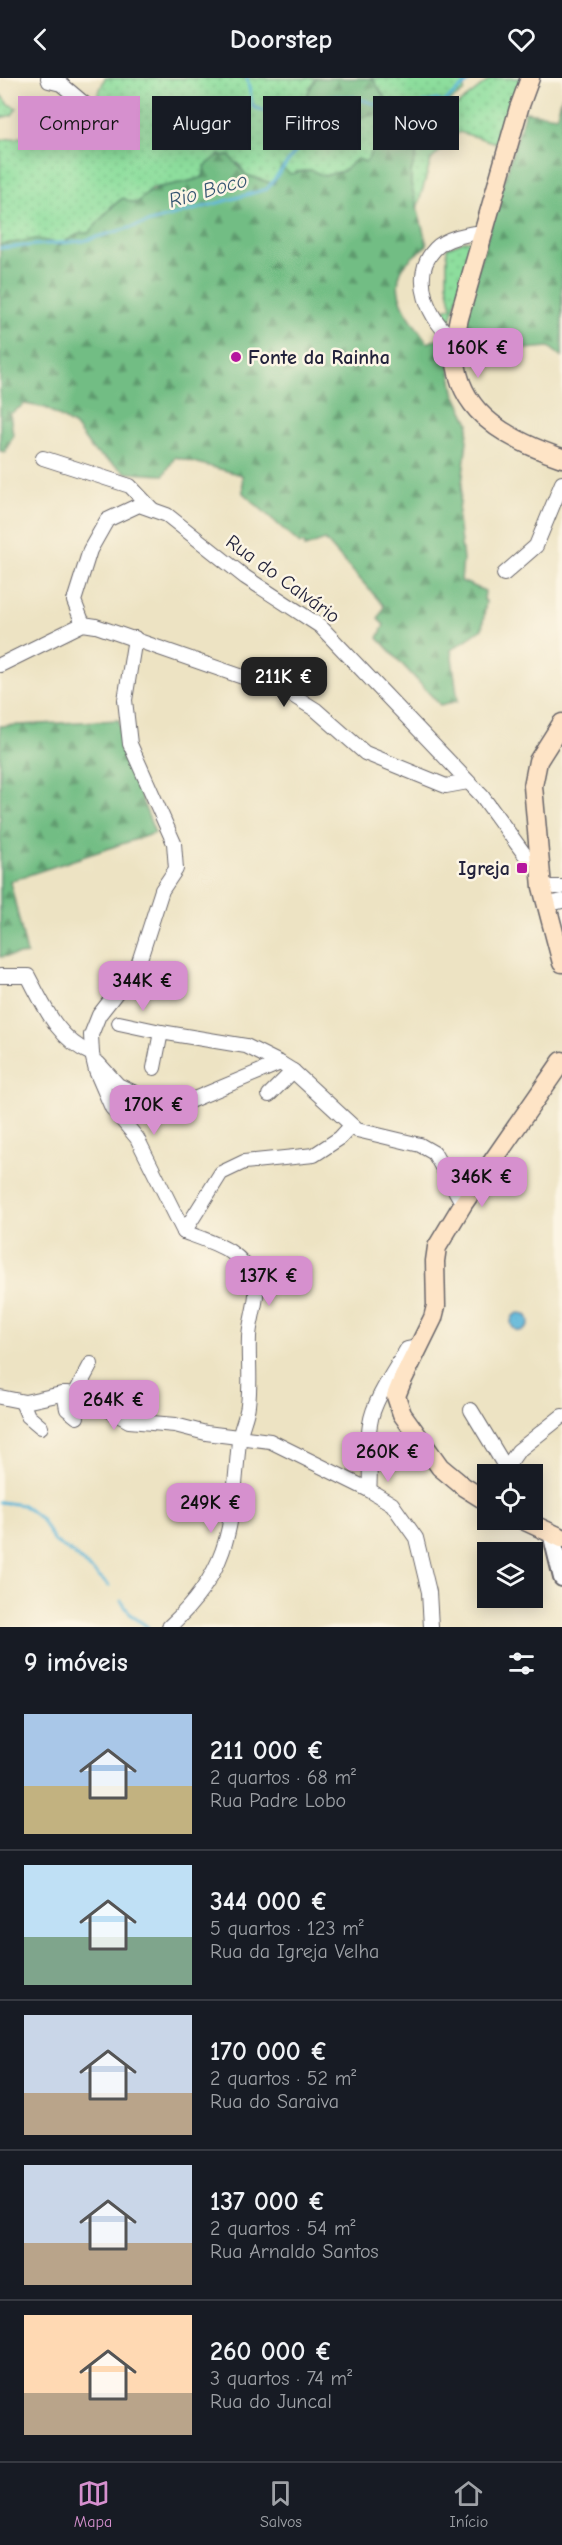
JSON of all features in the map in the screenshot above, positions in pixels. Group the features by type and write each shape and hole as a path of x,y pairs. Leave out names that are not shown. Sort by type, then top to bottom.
{"main road":[{"path":"530,78 519,108 459,318 455,340 457,365 462,386 470,402 484,418 512,437 562,458"},
{"path":"562,723 541,756 534,776 533,802 542,887 554,903 562,963"},
{"path":"477,1495 440,1467 402,1414 396,1396 434,1318 437,1247 562,1061"}],"street":[{"path":"48,78 49,81 61,84 75,96"},
{"path":"455,340 444,332 429,307 423,289 424,270 438,246 473,233 484,232"},
{"name":"Rua do Calvário","path":"43,458 130,486 154,510 167,515 245,577 320,626 482,796 525,855 538,861"},
{"path":"504,574 536,546 562,483"},
{"path":"84,624 74,601 90,550 107,520 139,506 154,510"},
{"path":"0,665 84,624 135,638 289,693 316,710 365,753 446,786 468,782"},
{"path":"135,638 125,700 129,744 174,843 176,869 162,891 148,925 138,965 99,1015 92,1035 92,1054 96,1071 112,1108 137,1137 184,1232 227,1248 244,1261 256,1285 249,1336 248,1407 239,1437 233,1515 219,1562 204,1590 169,1627"},
{"path":"542,887 562,888"},
{"path":"0,976 28,975 51,1018 75,1047 92,1054 101,1069 118,1085 162,1106 180,1105 280,1063"},
{"path":"119,1023 246,1046 280,1063 293,1071 357,1130 420,1145 434,1154 464,1204"},
{"path":"154,1068 161,1032"},
{"path":"269,1095 293,1071"},
{"path":"184,1232 221,1173 244,1162 314,1155 340,1138 351,1126"},
{"path":"369,1490 370,1423 407,1349 418,1350"},
{"path":"77,1417 67,1409 69,1394 92,1364"},
{"path":"0,1397 22,1402 69,1394 85,1396 129,1421 175,1425 206,1433 270,1441 369,1490 392,1504 416,1538 429,1592 431,1627"},
{"path":"22,1402 28,1416 41,1427"},
{"path":"471,1410 500,1464"},
{"path":"509,1464 518,1451 562,1416"},
{"path":"556,1536 562,1578"}],"green space":[{"path":"105,78 316,78 308,96 263,96 263,150 361,150 361,105 373,104 373,150 380,150 366,162 357,159 343,171 324,176 310,171 298,172 274,184 246,175 238,163 188,183 152,188 136,204 132,202 112,205 89,233 67,240 58,246 0,245 0,140 18,138 18,150 140,150 140,96 97,96"},
{"path":"316,78 372,78 384,96 373,96 373,114 361,117 361,96 308,96"},
{"path":"372,78 474,78 464,84 464,91 457,96 384,96"},
{"path":"492,78 524,78 500,144 459,132 459,104"},
{"path":"0,94 8,104 17,108 12,115 0,118"},
{"path":"562,96 562,357 549,347 462,354 460,327 525,112 557,116"},
{"path":"373,150 418,150 411,172 411,184 427,245 403,267 398,281 399,291 410,319 428,343 441,337 447,351 454,392 469,423 458,519 463,559 461,581 485,591 484,600 486,601 482,629 451,650 458,701 440,705 378,638 384,625 378,619 384,606 325,540 305,547 304,543 300,544 243,493 242,475 175,457 164,475 127,473 93,451 75,426 46,408 25,404 10,414 13,435 5,452 0,451 0,245 36,239 56,243 58,246 80,233 89,233 123,198 136,204 151,191 203,177 205,166 219,155 230,156 246,175 274,184 281,167 290,174 311,170 324,176 343,171 357,159 366,162"},
{"path":"418,150 441,150 431,160 417,209 411,184 411,172"},
{"path":"464,241 472,243 450,323 447,324 439,318 443,318 446,308 452,308 447,283 447,248"},
{"path":"119,720 124,754 155,833 10,881 27,954 0,957 0,726"}],"water":[{"path":"520,1313 528,1318 529,1322 524,1330 520,1331 512,1326 511,1322 516,1314"}],"waterway":[{"path":"247,78 253,107 263,110"},
{"name":"Rio Boco","path":"0,248 83,241 267,189 315,126 328,96 352,97 399,111 437,100 443,103 473,78"},
{"path":"0,1502 23,1505 41,1519 54,1541 74,1554 109,1586"},
{"path":"121,1601 131,1615 148,1627"}],"place":[{"name":"Fonte da Rainha","path":"236,357"},
{"name":"Igreja","path":"522,868"}]}
